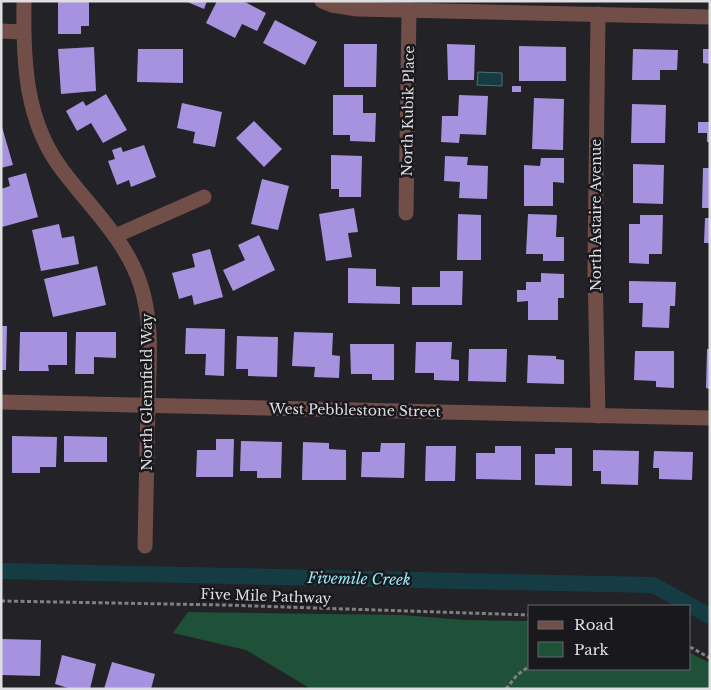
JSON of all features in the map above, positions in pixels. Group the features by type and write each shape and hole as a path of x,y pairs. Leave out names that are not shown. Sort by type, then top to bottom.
{"street":[{"name":"North Glennfield Way","path":"24,1 23,32 27,84 36,120 61,169 115,236 134,268 146,302 150,339 145,546"},
{"path":"322,1 332,5 357,8 710,16"},
{"name":"North Kubik Place","path":"406,212 409,10"},
{"name":"North Astaire Avenue","path":"598,14 595,267 598,416"},
{"path":"1,31 23,32"},
{"path":"115,236 204,197"},
{"name":"West Pebblestone Street","path":"1,402 710,418"}],"path":[{"name":"Five Mile Pathway","path":"1,601 224,605 528,615"},
{"path":"691,648 710,658"},
{"path":"506,689 517,675 528,667"}],"green space":[{"path":"188,612 402,615 466,620 528,621 528,670 691,670 691,654 710,663 710,689 311,689 246,650 173,633"}],"water":[{"path":"478,72 502,73 502,86 477,85"}],"building":[{"path":"58,1 89,1 89,26 81,26 81,34 58,34"},
{"path":"185,1 207,1 204,9"},
{"path":"217,1 243,1 266,13 257,31 242,24 235,38 206,23"},
{"path":"275,20 317,42 305,65 263,43"},
{"path":"344,44 377,44 376,87 344,87"},
{"path":"447,44 475,45 474,80 448,80"},
{"path":"519,46 566,47 566,81 519,81"},
{"path":"94,47 96,91 61,94 58,49"},
{"path":"138,49 183,49 183,83 137,82"},
{"path":"633,49 678,50 677,70 660,70 660,80 632,80"},
{"path":"703,49 710,49 710,64 703,63"},
{"path":"512,86 521,86 521,92 512,92"},
{"path":"106,94 127,130 103,143 91,123 77,131 66,111 83,101 86,106"},
{"path":"333,95 363,95 363,113 376,113 375,142 350,141 350,135 333,135"},
{"path":"459,95 488,96 486,135 460,134 459,143 441,142 442,116 458,116"},
{"path":"534,98 564,99 563,150 532,149"},
{"path":"182,103 222,112 215,147 193,143 195,132 177,128"},
{"path":"632,104 666,105 665,143 631,143"},
{"path":"254,121 282,149 264,167 236,138"},
{"path":"698,122 710,122 710,142 707,142 707,133 698,133"},
{"path":"1,128 13,165 1,168"},
{"path":"144,145 156,177 131,187 129,180 117,185 108,161 115,159 112,150 121,147 123,152"},
{"path":"331,155 362,156 361,197 339,197 339,189 331,189"},
{"path":"445,156 468,157 467,165 488,166 487,199 459,198 460,182 444,181"},
{"path":"541,158 564,158 564,183 553,182 553,206 524,206 524,165 540,166"},
{"path":"633,164 664,165 663,204 633,203"},
{"path":"703,168 710,168 710,208 702,208"},
{"path":"26,173 38,217 2,227 1,189 10,186 8,178"},
{"path":"262,179 289,186 278,230 251,224"},
{"path":"354,208 358,232 348,233 352,257 326,261 319,214"},
{"path":"458,214 481,215 481,260 457,260"},
{"path":"528,214 557,215 556,237 564,237 564,261 543,261 543,254 526,254"},
{"path":"640,215 663,215 662,254 649,254 649,264 629,263 629,224 640,224"},
{"path":"705,218 710,218 710,243 704,243"},
{"path":"59,224 62,238 74,236 79,264 41,271 32,230"},
{"path":"259,235 275,270 233,291 223,270 245,260 238,245"},
{"path":"210,249 223,297 194,305 192,295 179,299 172,273 195,267 192,254"},
{"path":"97,266 106,305 53,317 44,279"},
{"path":"348,268 376,269 376,286 400,287 400,304 348,303"},
{"path":"440,271 463,271 462,305 412,305 412,287 440,287"},
{"path":"541,273 564,274 564,298 558,298 558,320 528,320 528,301 517,302 517,290 526,290 526,282 541,282"},
{"path":"629,281 676,282 675,306 670,306 669,328 642,327 643,303 629,303"},
{"path":"1,326 7,326 6,370 1,370"},
{"path":"186,328 225,329 224,376 205,375 206,354 185,354"},
{"path":"20,332 67,332 67,365 48,365 49,371 19,371"},
{"path":"76,332 116,332 116,358 94,357 94,374 75,374"},
{"path":"294,332 333,333 332,355 340,356 339,378 314,377 315,367 292,366"},
{"path":"237,336 278,337 277,377 248,376 248,369 236,369"},
{"path":"416,342 452,342 451,359 459,360 459,381 434,380 434,373 415,373"},
{"path":"350,344 394,344 394,380 372,380 372,374 351,374"},
{"path":"469,349 507,349 506,382 468,381"},
{"path":"707,349 710,349 710,389 706,388"},
{"path":"635,351 674,351 674,388 656,387 656,381 634,380"},
{"path":"528,355 556,356 556,359 564,360 564,384 527,383"},
{"path":"12,436 57,437 56,467 40,467 40,473 12,473"},
{"path":"64,436 107,437 107,462 64,462"},
{"path":"216,439 234,439 233,477 196,477 197,450 216,450"},
{"path":"241,441 282,442 281,478 257,478 257,471 240,471"},
{"path":"303,442 329,443 329,449 346,450 346,480 302,480"},
{"path":"381,443 405,443 404,478 361,477 362,452 380,452"},
{"path":"426,446 456,446 455,481 425,481"},
{"path":"495,446 521,446 521,480 476,479 476,453 495,453"},
{"path":"555,448 572,448 572,486 535,485 535,454 555,454"},
{"path":"593,450 639,451 638,485 601,484 601,471 593,471"},
{"path":"654,451 693,452 692,480 659,479 659,468 653,468"},
{"path":"1,639 41,640 40,676 1,675"},
{"path":"62,655 96,664 90,689 71,689 55,684"},
{"path":"112,662 155,674 151,689 104,689"}],"waterway":[{"name":"Fivemile Creek","path":"1,571 653,585 690,605"},
{"name":"Fivemile Creek","path":"691,606 710,616"}]}
